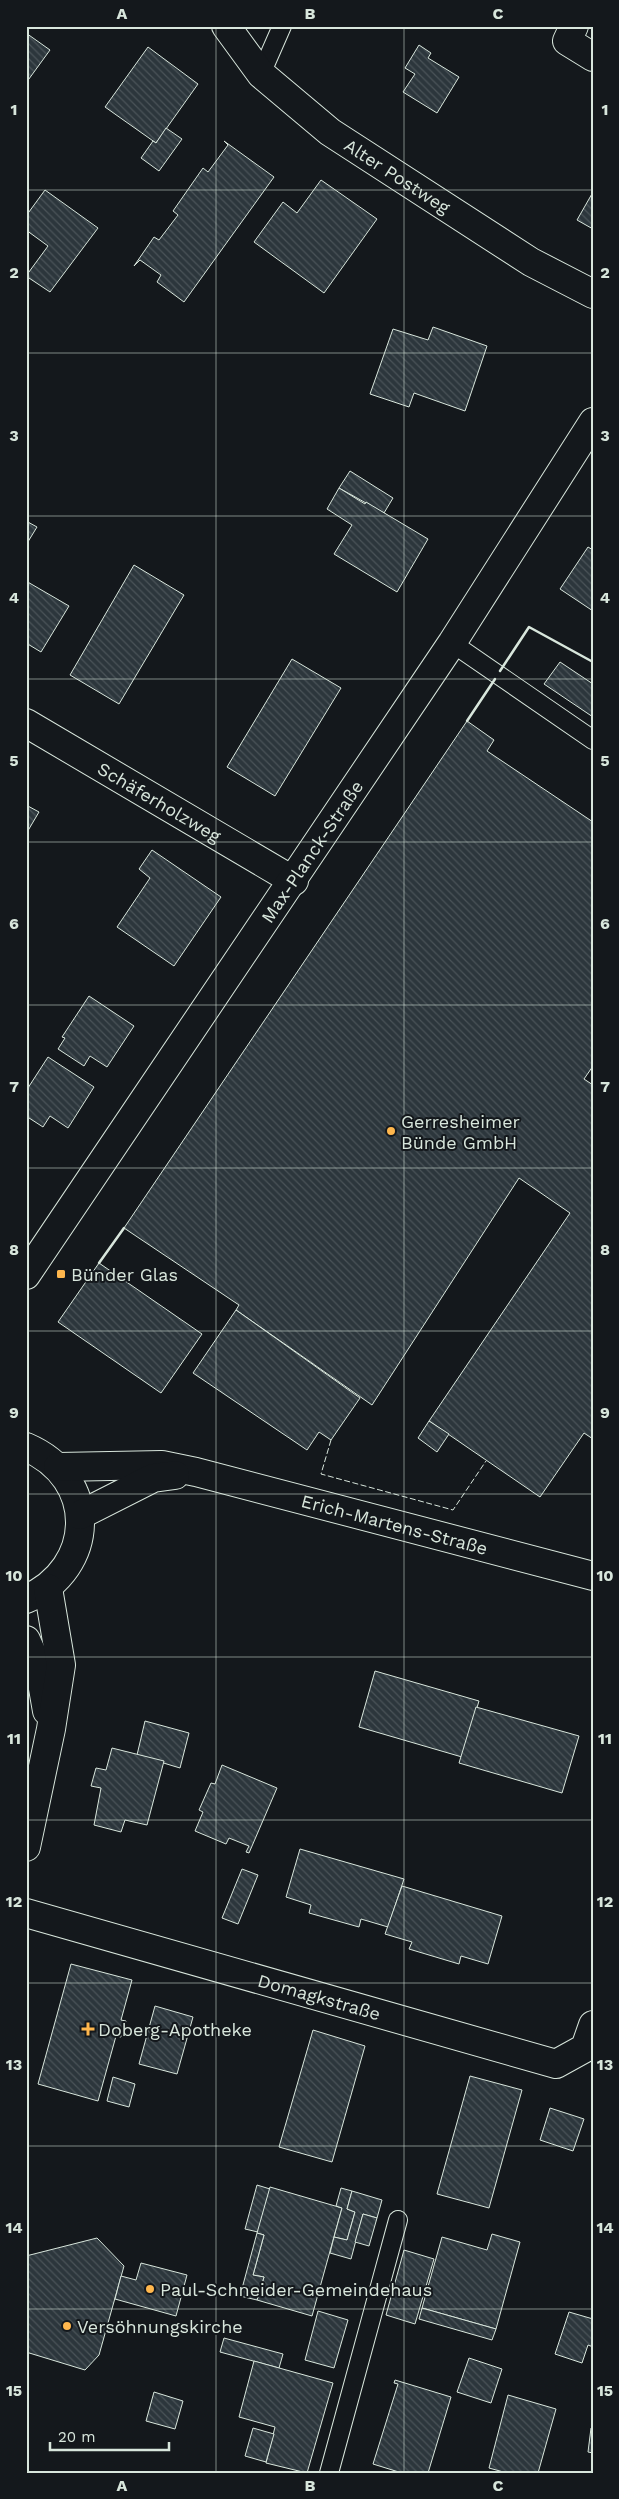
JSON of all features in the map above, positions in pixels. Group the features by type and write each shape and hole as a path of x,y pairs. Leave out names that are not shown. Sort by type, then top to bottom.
{"street":[{"name":"Alter Postweg","path":"226,26 261,74 330,132 531,262 593,294"},
{"path":"574,26 567,42 593,57"},
{"name":"Max-Planck-Straße","path":"26,1276 294,881 452,643 593,422"},
{"name":"Schäferholzweg","path":"26,723 294,881"},
{"path":"26,1847 51,1729 62,1665 37,1594 63,1574 74,1556 80,1536 80,1515 73,1490 37,1450"},
{"name":"Erich-Martens-Straße","path":"37,1450 162,1465 196,1472 593,1576"},
{"name":"Erich-Martens-Straße","path":"80,1515 154,1478 196,1472"},
{"path":"26,1640 40,1671 51,1729"},
{"name":"Domagkstraße","path":"26,1913 556,2064 585,2048 593,2025"}],"lane":[{"path":"261,74 282,26"},
{"path":"452,643 593,740"},
{"path":"330,2473 398,2220"}],"building":[{"path":"26,33 50,50 26,83"},
{"path":"419,45 431,53 428,58 459,77 437,113 403,92 415,74 405,68"},
{"path":"148,47 198,84 156,143 105,107"},
{"path":"166,128 182,139 159,171 141,158 153,141 156,143"},
{"path":"224,141 274,177 184,302 157,282 161,275 140,260 134,266 154,237 159,240 178,215 173,211 203,168 208,172 228,145"},
{"path":"321,180 377,219 324,293 254,242 283,202 297,213"},
{"path":"45,190 98,228 50,292 26,276 48,246 26,230 26,216"},
{"path":"593,192 593,229 577,220"},
{"path":"433,327 487,346 465,411 414,393 409,407 370,394 393,329 428,340"},
{"path":"350,471 393,498 384,513 339,488"},
{"path":"339,488 428,539 397,592 334,554 352,525 327,509"},
{"path":"26,521 37,527 26,545"},
{"path":"588,547 593,550 593,611 560,589"},
{"path":"134,565 184,595 119,704 70,675"},
{"path":"26,581 69,606 41,652 26,643"},
{"path":"292,659 341,688 275,796 227,767"},
{"path":"560,662 593,684 593,717 544,684"},
{"name":"Gerresheimer Bünde GmbH","path":"467,721 494,740 487,751 593,822 593,1066 584,1079 593,1085 593,1439 584,1433 540,1497 429,1421 570,1213 519,1178 372,1405 236,1310 239,1305 124,1228"},
{"path":"26,805 39,812 26,834"},
{"path":"152,850 221,897 174,966 117,927 150,878 139,869"},
{"path":"89,996 134,1026 107,1067 90,1056 84,1066 58,1049 65,1038 62,1037"},
{"path":"48,1057 94,1087 68,1128 50,1116 43,1127 26,1116 26,1091"},
{"path":"99,1263 202,1334 161,1393 58,1322"},
{"path":"236,1310 360,1398 331,1440 319,1432 307,1450 193,1373"},
{"path":"429,1421 449,1434 437,1452 418,1438"},
{"path":"375,1671 479,1701 462,1757 359,1727"},
{"path":"476,1707 579,1736 562,1793 459,1763"},
{"path":"145,1721 189,1733 180,1768 137,1755"},
{"path":"112,1748 164,1761 147,1825 125,1820 121,1832 94,1825 101,1788 91,1786 96,1768 106,1770"},
{"path":"222,1765 277,1788 249,1853 246,1852 249,1846 229,1838 226,1844 195,1831 203,1812 199,1810 211,1783 215,1784"},
{"path":"300,1849 404,1879 388,1927 361,1919 359,1927 309,1913 311,1905 286,1897"},
{"path":"242,1869 258,1875 238,1924 222,1918"},
{"path":"402,1886 502,1916 488,1964 461,1956 459,1964 409,1949 412,1942 385,1934"},
{"name":"Doberg-Apotheke","path":"71,1964 132,1980 121,2020 126,2021 121,2037 116,2036 98,2101 38,2084"},
{"path":"155,2006 193,2017 177,2074 139,2064"},
{"path":"313,2030 365,2046 332,2162 279,2147"},
{"path":"470,2076 522,2090 489,2208 437,2194"},
{"path":"113,2077 135,2084 129,2107 107,2101"},
{"path":"550,2108 584,2119 573,2151 540,2140"},
{"path":"257,2185 270,2189 258,2232 245,2229"},
{"path":"270,2187 342,2208 312,2316 257,2300 264,2277 253,2275 264,2235 257,2233"},
{"path":"341,2188 352,2191 347,2209 355,2212 347,2240 334,2237 342,2208 336,2206"},
{"path":"352,2191 382,2200 377,2218 363,2214 351,2259 330,2253 334,2237 347,2240 355,2212 347,2209"},
{"path":"363,2214 377,2218 369,2246 355,2242"},
{"path":"257,2233 264,2235 253,2275 264,2277 257,2300 240,2296"},
{"path":"492,2234 520,2242 496,2329 422,2308 442,2237 487,2250"},
{"name":"Versöhnungskirche","path":"97,2238 124,2266 99,2355 85,2370 26,2352 26,2256"},
{"path":"404,2250 434,2259 415,2324 386,2315"},
{"name":"Paul-Schneider-Gemeindehaus","path":"141,2263 187,2275 176,2316 115,2299 121,2276 136,2280"},
{"path":"422,2308 496,2329 492,2340 419,2319"},
{"path":"318,2311 348,2320 334,2368 305,2360"},
{"path":"569,2312 593,2319 593,2347 588,2345 582,2363 555,2354"},
{"path":"224,2338 283,2354 279,2368 220,2352"},
{"path":"469,2358 502,2369 491,2403 457,2392"},
{"path":"254,2361 333,2383 307,2473 266,2463 275,2427 239,2417"},
{"path":"395,2380 451,2397 428,2473 402,2473 373,2464 398,2384 394,2383"},
{"path":"154,2392 183,2401 175,2429 146,2421"},
{"path":"508,2395 556,2409 538,2473 507,2473 489,2468"},
{"path":"253,2428 274,2434 266,2462 245,2456"},
{"path":"591,2428 593,2429 593,2453 588,2452"}],"fence":[{"path":"331,1440 321,1474 453,1510 486,1461"}],"wall":[{"path":"500,671 529,627 593,662"},
{"path":"467,721 495,679"},
{"path":"99,1263 124,1228"}],"place":[{"name":"Gerresheimer Bünde GmbH","path":"391,1131"},
{"name":"Bünder Glas","path":"61,1274"},
{"name":"Doberg-Apotheke","path":"88,2029"},
{"name":"Paul-Schneider-Gemeindehaus","path":"150,2289"},
{"name":"Versöhnungskirche","path":"67,2326"}]}
